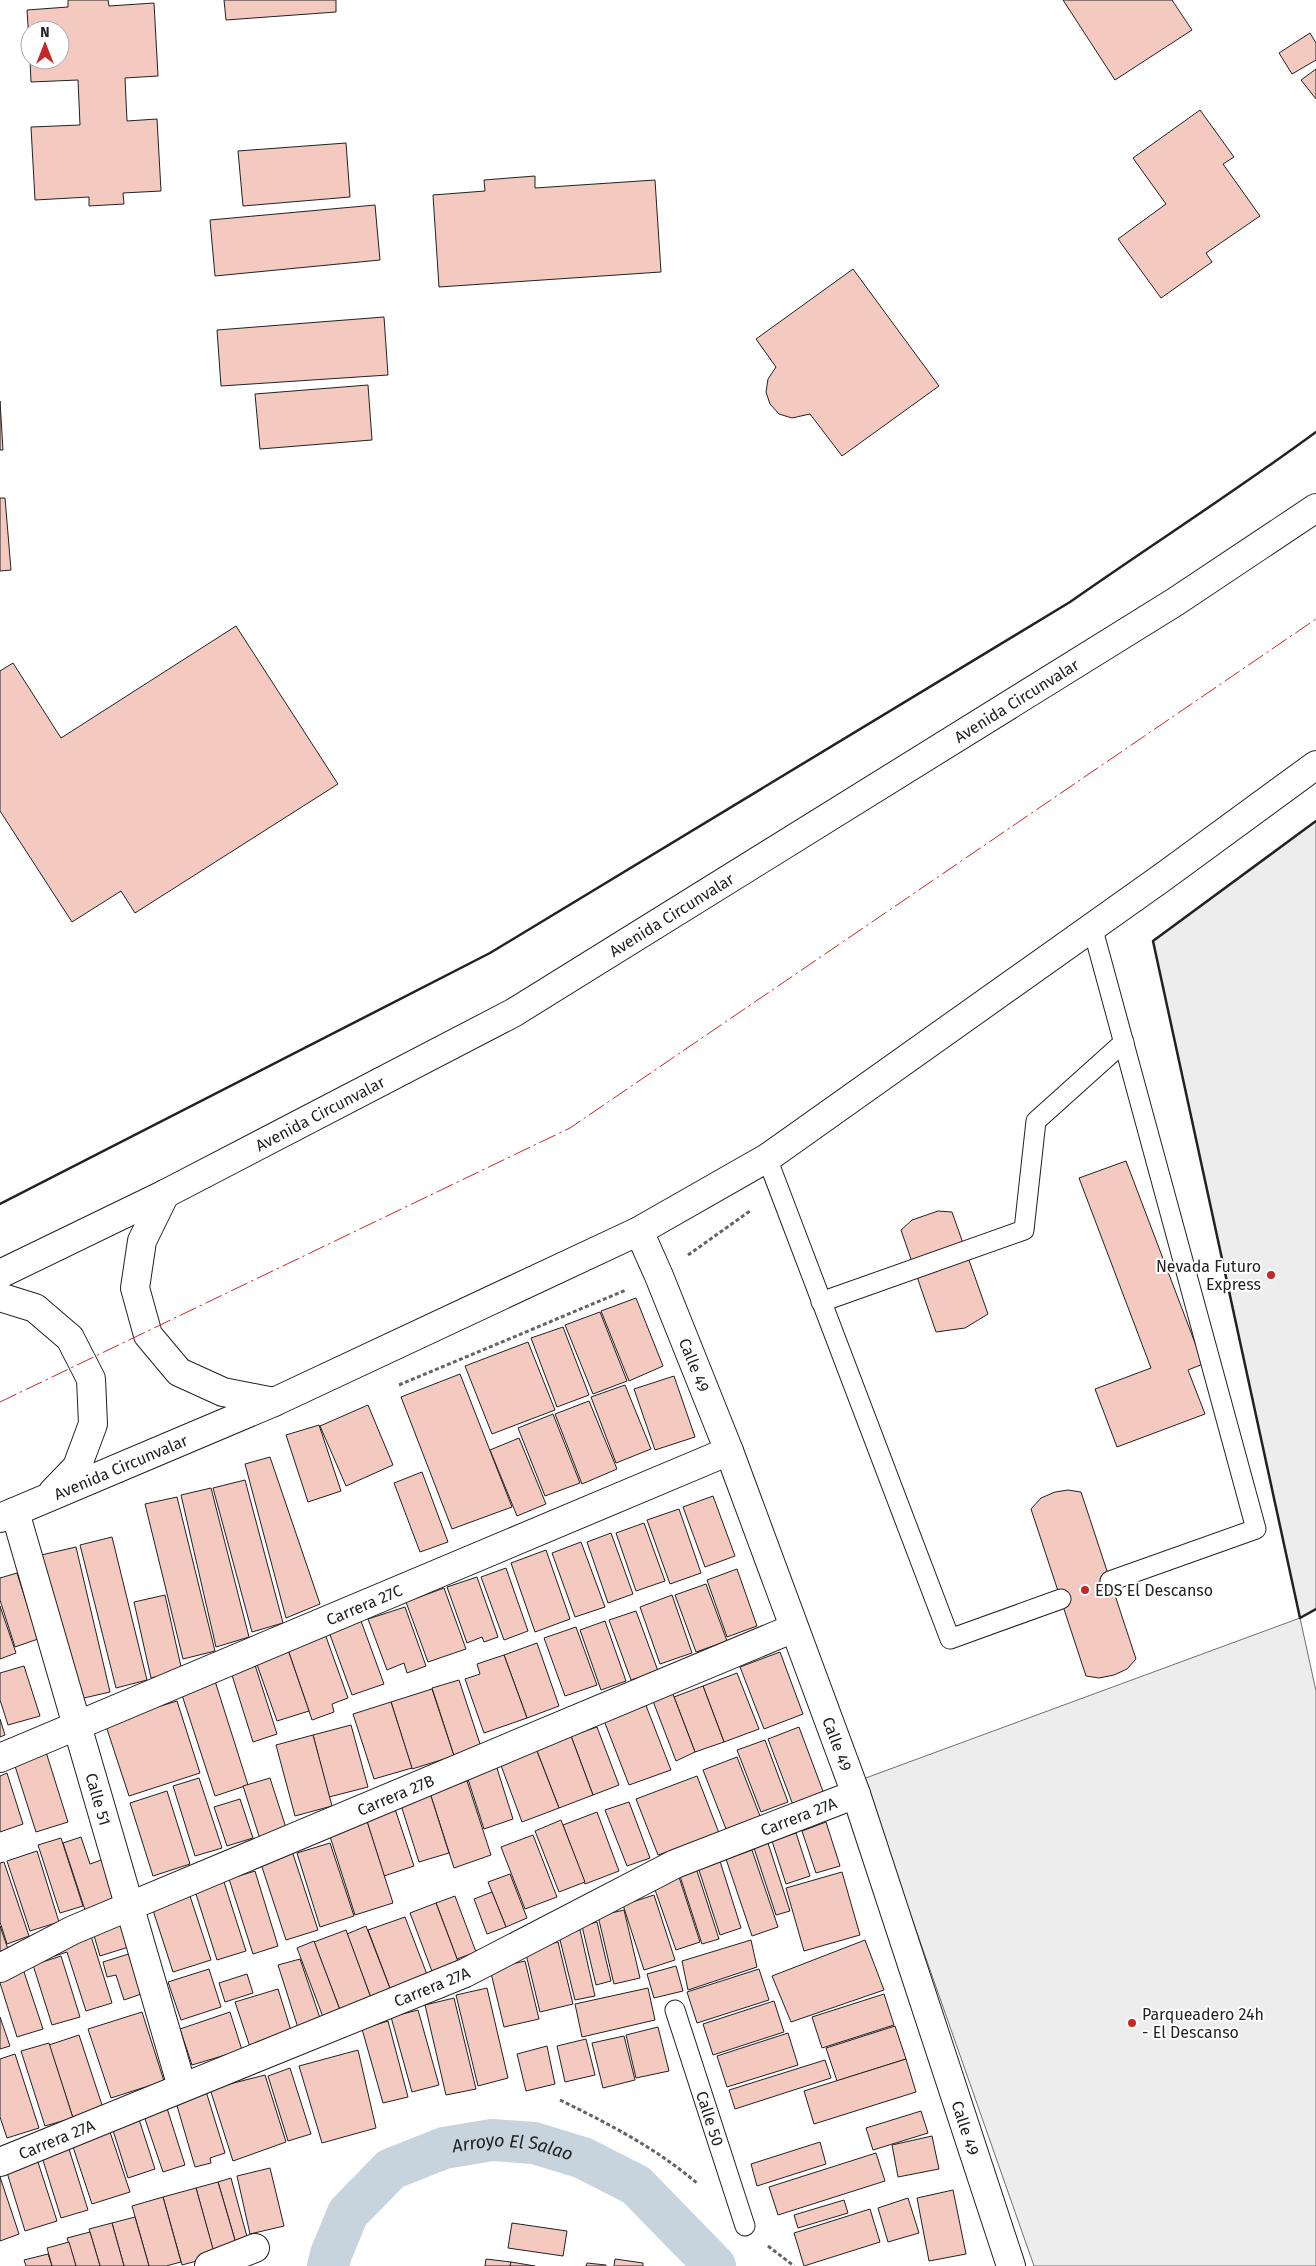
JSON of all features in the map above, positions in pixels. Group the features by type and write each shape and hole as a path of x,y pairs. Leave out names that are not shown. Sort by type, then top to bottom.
{"main road":[{"name":"Avenida Circunvalar","path":"0,1274 165,1194 513,1013 1175,602 1316,508"},
{"name":"Avenida Circunvalar","path":"7,1515 274,1402 639,1231 767,1158 1316,765"},
{"path":"165,1194 142,1241 135,1288 148,1335 179,1372 223,1392 274,1402"},
{"name":"Calle 49","path":"639,1231 659,1276 728,1451 856,1794 1011,2266"},
{"path":"0,1297 36,1308 70,1338 91,1378 93,1424 77,1467 46,1500"},
{"name":"Carrera 27C","path":"0,1758 728,1451"},
{"name":"Calle 51","path":"7,1515 77,1726 182,2087"},
{"name":"Carrera 27B","path":"0,1968 73,1930 794,1628"},
{"name":"Carrera 27A","path":"0,2162 465,1973 675,1864 856,1794"},
{"path":"209,2266 255,2248"}],"lane":[{"path":"1092,926 1256,1529 1110,1581"},
{"path":"821,1302 1024,1230 1036,1121 1124,1042"},
{"path":"767,1158 950,1639 1061,1600"},
{"name":"Calle 50","path":"675,2010 745,2226"}],"path":[{"path":"560,2100 647,2145 679,2167 700,2185"},
{"path":"745,2226 794,2266"}],"shaded area":[{"name":"Nevada Futuro Express","path":"1316,821 1316,1609 1300,1618 1153,941"},
{"name":"Parqueadero 24h - El Descanso","path":"1300,1618 1316,1691 1316,2266 1034,2266 863,1779"}],"building":[{"path":"68,0 108,0 109,6 154,3 158,76 125,78 127,121 157,119 161,191 123,193 124,204 89,206 89,197 35,200 31,127 80,125 78,80 31,82 30,70 70,70 70,20 28,20 27,10 68,7"},
{"path":"224,0 336,0 336,12 226,20"},
{"path":"1063,0 1172,0 1192,30 1115,80"},
{"path":"1310,33 1316,43 1316,60 1292,74 1279,53"},
{"path":"1316,69 1316,99 1301,80"},
{"path":"1200,110 1234,157 1223,164 1260,216 1206,253 1212,262 1161,298 1118,239 1166,204 1133,158"},
{"path":"346,143 350,197 243,206 238,151"},
{"path":"535,176 535,188 655,180 661,272 439,287 433,195 485,191 484,180"},
{"path":"375,205 380,260 215,276 210,220"},
{"path":"853,269 939,386 842,456 810,414 792,418 779,414 770,404 766,392 768,379 776,367 756,339"},
{"path":"384,317 388,375 221,386 217,330"},
{"path":"368,385 372,440 260,449 255,394"},
{"path":"0,401 3,450 0,450"},
{"path":"0,498 5,498 11,570 0,571"},
{"path":"236,626 338,784 135,913 121,891 72,922 0,811 0,671 13,663 61,738"},
{"path":"1126,1161 1203,1364 1188,1370 1205,1414 1117,1447 1095,1389 1151,1368 1079,1178"},
{"path":"938,1211 952,1212 988,1314 965,1328 936,1332 901,1230 912,1220"},
{"path":"636,1298 663,1366 629,1381 601,1311"},
{"path":"600,1312 627,1381 593,1394 565,1325"},
{"path":"563,1327 589,1395 557,1407 531,1338"},
{"path":"528,1342 555,1410 492,1434 465,1366"},
{"path":"460,1374 512,1507 452,1529 401,1397"},
{"path":"674,1376 695,1437 655,1450 634,1389"},
{"path":"625,1385 651,1449 616,1463 591,1397"},
{"path":"589,1401 617,1469 582,1484 555,1414"},
{"path":"368,1405 393,1465 346,1486 320,1426"},
{"path":"553,1414 580,1483 545,1496 518,1428"},
{"path":"319,1425 341,1491 308,1502 286,1435"},
{"path":"519,1438 546,1504 517,1516 490,1450"},
{"path":"270,1457 320,1604 286,1618 245,1464"},
{"path":"422,1472 448,1542 420,1552 394,1483"},
{"path":"245,1480 283,1623 252,1632 213,1488"},
{"path":"211,1488 249,1637 216,1647 181,1495"},
{"name":"EDS El Descanso","path":"1068,1490 1081,1492 1136,1659 1127,1669 1114,1675 1099,1678 1086,1676 1031,1509 1041,1498 1055,1492"},
{"path":"713,1496 735,1556 705,1567 683,1507"},
{"path":"177,1497 215,1651 183,1659 145,1504"},
{"path":"679,1509 701,1573 670,1584 647,1520"},
{"path":"644,1523 665,1581 636,1591 616,1533"},
{"path":"611,1533 633,1594 608,1603 587,1542"},
{"path":"112,1537 147,1680 116,1688 80,1545"},
{"path":"581,1542 605,1607 575,1617 552,1553"},
{"path":"76,1547 110,1692 71,1701 37,1556"},
{"path":"546,1550 570,1619 535,1632 511,1563"},
{"path":"506,1568 528,1631 504,1640 481,1577"},
{"path":"737,1569 757,1626 727,1637 707,1580"},
{"path":"17,1573 38,1639 15,1647 0,1600 0,1578"},
{"path":"477,1577 498,1637 484,1642 482,1637 467,1643 447,1587"},
{"path":"706,1584 727,1641 696,1652 675,1595"},
{"path":"444,1588 466,1649 428,1662 406,1602"},
{"path":"165,1595 182,1671 151,1678 134,1602"},
{"path":"672,1595 692,1653 660,1664 640,1607"},
{"path":"0,1606 16,1653 0,1659"},
{"path":"405,1607 426,1666 407,1673 404,1663 387,1670 368,1619"},
{"path":"636,1611 658,1671 631,1680 609,1620"},
{"path":"361,1621 384,1684 352,1695 329,1632"},
{"path":"605,1621 626,1681 601,1690 580,1630"},
{"path":"576,1627 597,1685 565,1696 544,1638"},
{"path":"325,1634 348,1698 332,1704 334,1712 312,1720 287,1647"},
{"path":"537,1643 559,1706 527,1718 504,1655"},
{"path":"287,1647 309,1711 277,1721 255,1659"},
{"path":"780,1652 803,1714 764,1729 740,1667"},
{"path":"504,1655 527,1718 484,1733 465,1679 480,1674 477,1664"},
{"path":"255,1665 277,1734 253,1742 231,1672"},
{"path":"24,1666 40,1716 8,1725 0,1700 0,1673"},
{"path":"737,1673 759,1729 724,1742 703,1686"},
{"path":"459,1680 481,1747 454,1756 432,1688"},
{"path":"215,1681 248,1785 215,1796 181,1692"},
{"path":"703,1686 724,1742 695,1752 674,1697"},
{"path":"432,1689 454,1756 412,1769 391,1702"},
{"path":"671,1689 695,1752 676,1761 651,1696"},
{"path":"177,1701 200,1773 129,1796 105,1723"},
{"path":"391,1702 412,1768 374,1779 353,1714"},
{"path":"645,1703 671,1770 629,1785 603,1718"},
{"path":"0,1719 5,1735 0,1737"},
{"path":"351,1725 368,1787 329,1797 313,1735"},
{"path":"597,1727 619,1785 593,1795 571,1736"},
{"path":"799,1727 824,1794 793,1805 768,1739"},
{"path":"313,1735 332,1806 295,1816 276,1745"},
{"path":"571,1736 593,1795 559,1808 535,1746"},
{"path":"765,1740 788,1802 761,1812 737,1750"},
{"path":"535,1746 559,1808 522,1822 499,1760"},
{"path":"46,1752 68,1822 36,1832 14,1763"},
{"path":"737,1757 760,1816 726,1829 703,1770"},
{"path":"496,1765 513,1819 484,1829 466,1773"},
{"path":"7,1773 23,1824 0,1832 0,1776"},
{"path":"697,1776 719,1833 658,1855 636,1799"},
{"path":"199,1778 222,1848 195,1856 173,1786"},
{"path":"270,1778 287,1831 260,1839 243,1786"},
{"path":"467,1781 491,1855 454,1868 430,1793"},
{"path":"167,1791 190,1864 153,1876 130,1803"},
{"path":"430,1793 449,1853 419,1862 400,1802"},
{"path":"240,1799 253,1838 227,1846 214,1807"},
{"path":"629,1802 650,1858 627,1866 605,1810"},
{"path":"394,1806 414,1866 384,1876 365,1815"},
{"path":"597,1812 619,1871 585,1884 563,1825"},
{"path":"365,1815 393,1903 355,1915 327,1827"},
{"path":"561,1820 585,1882 559,1892 535,1831"},
{"path":"826,1822 840,1866 816,1873 802,1831"},
{"path":"796,1833 810,1876 786,1884 772,1841"},
{"path":"533,1835 557,1897 525,1909 501,1847"},
{"path":"81,1837 90,1864 107,1858 120,1899 85,1910 63,1843"},
{"path":"61,1838 83,1906 60,1913 38,1845"},
{"path":"767,1840 790,1911 776,1915 753,1845"},
{"path":"330,1843 354,1916 320,1927 297,1853"},
{"path":"291,1848 318,1930 286,1940 259,1858"},
{"path":"752,1850 778,1927 752,1936 726,1859"},
{"path":"37,1851 59,1922 30,1931 7,1861"},
{"path":"719,1858 741,1928 720,1935 697,1864"},
{"path":"4,1862 29,1936 7,1944 0,1922 0,1863"},
{"path":"695,1865 719,1939 702,1944 678,1870"},
{"path":"255,1871 278,1946 253,1954 229,1879"},
{"path":"842,1872 860,1935 804,1951 786,1888"},
{"path":"510,1874 527,1918 506,1927 488,1882"},
{"path":"679,1877 700,1942 676,1950 653,1884"},
{"path":"224,1882 246,1951 217,1960 195,1891"},
{"path":"492,1892 506,1927 487,1934 474,1899"},
{"path":"189,1893 211,1960 173,1972 151,1904"},
{"path":"654,1895 675,1960 644,1970 623,1905"},
{"path":"455,1896 476,1952 457,1959 436,1903"},
{"path":"436,1903 459,1964 433,1974 410,1913"},
{"path":"624,1910 640,1978 614,1984 598,1916"},
{"path":"405,1917 428,1977 391,1991 368,1930"},
{"path":"127,1920 135,1945 100,1956 93,1932"},
{"path":"597,1922 611,1981 596,1985 582,1926"},
{"path":"0,1926 9,1952 0,1955"},
{"path":"366,1926 391,1991 371,1998 347,1934"},
{"path":"346,1930 371,1998 340,2010 314,1942"},
{"path":"580,1930 595,1996 575,2000 559,1936"},
{"path":"91,1936 112,2003 86,2011 67,1952 37,1962"},
{"path":"751,1940 757,1967 688,1990 682,1961"},
{"path":"865,1940 884,1990 791,2022 772,1976"},
{"path":"314,1941 340,2010 323,2017 297,1948"},
{"path":"558,1942 573,2004 540,2012 525,1950"},
{"path":"135,1952 147,1992 124,2000 116,1975 107,1977 103,1962"},
{"path":"61,1956 80,2017 52,2025 33,1965"},
{"path":"300,1959 322,2024 299,2031 278,1965"},
{"path":"525,1961 539,2019 504,2027 490,1969"},
{"path":"676,1966 683,1991 654,1998 647,1974"},
{"path":"23,1969 43,2029 17,2037 0,1983 0,1977"},
{"path":"209,1969 221,2007 181,2020 168,1982"},
{"path":"759,1969 769,2000 697,2023 687,1992"},
{"path":"247,1974 253,1993 225,2002 219,1983"},
{"path":"487,1988 508,2078 478,2086 456,1995"},
{"path":"648,1988 655,2020 582,2037 575,2004"},
{"path":"278,1989 293,2037 251,2050 235,2002"},
{"path":"884,1994 894,2025 822,2048 812,2017"},
{"path":"454,1998 476,2089 446,2095 425,2005"},
{"path":"774,2001 784,2032 713,2055 703,2024"},
{"path":"418,2010 439,2085 412,2092 391,2017"},
{"path":"142,2012 164,2081 111,2098 88,2029"},
{"path":"230,2012 242,2050 192,2065 180,2029"},
{"path":"0,2017 10,2046 0,2049"},
{"path":"388,2021 408,2097 383,2103 362,2029"},
{"path":"895,2026 906,2059 837,2081 826,2048"},
{"path":"658,2027 669,2071 636,2078 626,2035"},
{"path":"788,2033 798,2065 727,2087 717,2056"},
{"path":"79,2035 103,2108 73,2118 49,2045"},
{"path":"624,2036 635,2080 603,2088 592,2043"},
{"path":"586,2039 595,2075 565,2082 557,2046"},
{"path":"49,2043 73,2118 45,2126 21,2051"},
{"path":"547,2046 555,2084 526,2091 517,2054"},
{"path":"358,2050 376,2128 322,2143 299,2066"},
{"path":"15,2054 39,2128 7,2138 0,2117 0,2059"},
{"path":"906,2059 916,2092 814,2124 804,2091"},
{"path":"825,2060 831,2078 735,2109 729,2090"},
{"path":"290,2068 311,2134 288,2141 268,2076"},
{"path":"265,2075 286,2142 233,2161 210,2089"},
{"path":"205,2088 225,2153 210,2158 211,2163 195,2167 175,2099"},
{"path":"166,2105 185,2165 163,2172 143,2113"},
{"path":"921,2111 928,2133 873,2150 866,2128"},
{"path":"137,2113 155,2169 128,2178 111,2124"},
{"path":"109,2129 130,2192 92,2204 71,2141"},
{"path":"932,2136 939,2169 898,2177 892,2145"},
{"path":"820,2142 826,2164 757,2186 751,2164"},
{"path":"69,2149 88,2210 61,2218 42,2157"},
{"path":"876,2153 885,2181 778,2215 769,2187"},
{"path":"36,2156 57,2221 25,2231 5,2166"},
{"path":"270,2168 284,2226 250,2234 237,2176"},
{"path":"0,2177 19,2234 0,2241"},
{"path":"231,2178 249,2244 237,2247 218,2182"},
{"path":"218,2182 237,2247 214,2254 196,2188"},
{"path":"196,2188 215,2256 182,2265 163,2197"},
{"path":"953,2190 966,2254 929,2261 917,2198"},
{"path":"163,2197 181,2262 166,2266 149,2266 132,2206"},
{"path":"908,2198 919,2233 888,2242 878,2208"},
{"path":"844,2200 848,2213 798,2228 794,2215"},
{"path":"870,2209 880,2242 804,2266 794,2233"},
{"path":"135,2217 149,2266 124,2266 112,2223"},
{"path":"112,2223 124,2266 100,2266 89,2229"},
{"path":"512,2223 567,2231 563,2256 508,2248"},
{"path":"90,2232 100,2266 76,2266 67,2238"},
{"path":"69,2242 76,2266 52,2266 47,2248"},
{"path":"48,2254 52,2266 26,2266 24,2260"},
{"path":"486,2259 511,2262 510,2266 485,2266"},
{"path":"615,2259 643,2263 643,2266 614,2266"},
{"path":"511,2262 535,2266 510,2266"},
{"path":"587,2263 606,2265 606,2266 586,2266"}],"waterway":[{"name":"Arroyo El Salao","path":"328,2266 348,2213 391,2169 444,2148 492,2140 534,2143 583,2158 636,2185 715,2266"}],"wall":[{"path":"0,1204 490,953 1070,602 1316,432"},
{"path":"1316,821 1153,941 1300,1618 1316,1609"}],"power":[{"path":"0,1402 570,1128 1316,619"}],"place":[{"name":"Nevada Futuro Express","path":"1271,1275"},
{"name":"EDS El Descanso","path":"1085,1590"},
{"name":"Parqueadero 24h - El Descanso","path":"1132,2023"}]}
